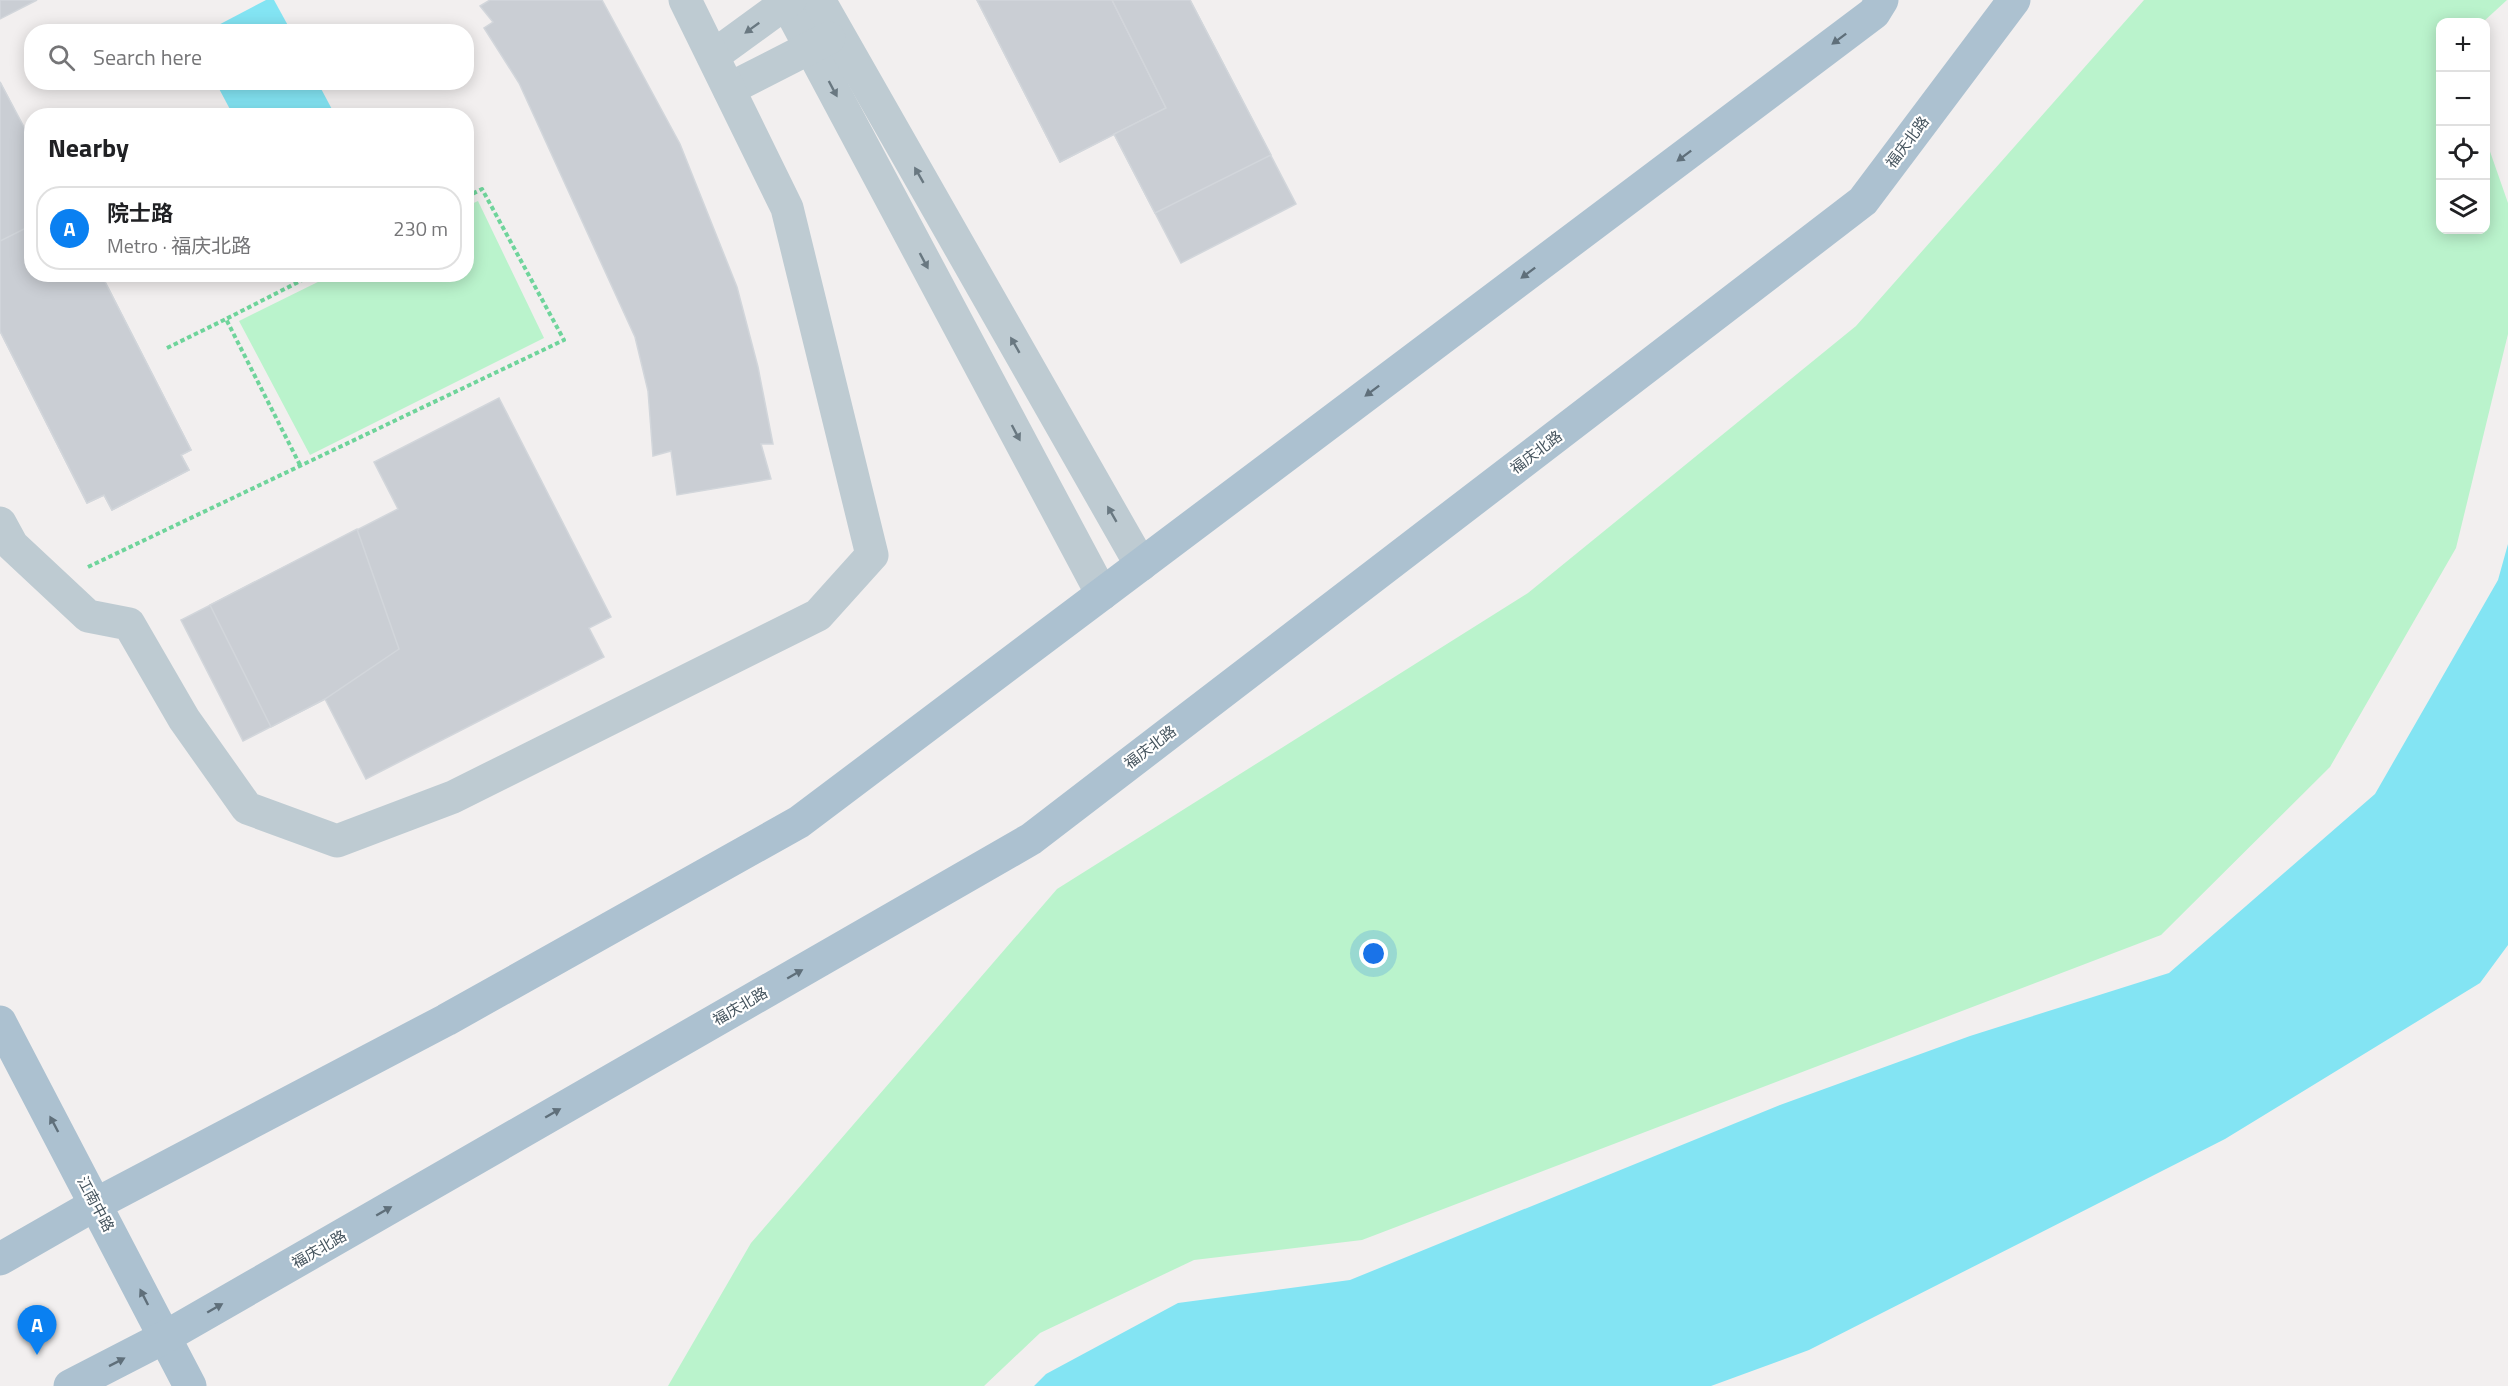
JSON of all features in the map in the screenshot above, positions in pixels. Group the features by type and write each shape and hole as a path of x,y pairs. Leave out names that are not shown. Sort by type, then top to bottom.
{"main road":[{"path":"0,1259 96,1204 446,1020 799,822 1874,13 1882,0"},
{"name":"福庆北路","path":"70,1386 165,1337 1031,839 1863,201 2014,0"},
{"name":"江南中路","path":"0,1022 190,1386"}],"street":[{"path":"0,523 12,545 88,616 129,624 184,719 247,808 337,841 453,797 818,615 872,555 787,208 685,0"},
{"path":"819,0 824,40 1102,594"},
{"path":"713,56 788,1 824,40 1141,565"},
{"path":"729,89 824,40"}],"path":[{"path":"52,584 564,340 482,189 474,193"},
{"path":"167,348 298,282"},
{"path":"226,319 300,465"}],"green space":[{"path":"2144,0 2507,0 2487,18 2436,18 2436,234 2490,234 2490,151 2508,203 2508,334 2456,548 2330,767 2161,935 1362,1240 1194,1260 1040,1333 984,1386 668,1386 751,1243 1057,889 1528,593 1856,326"},
{"path":"478,201 544,338 310,455 239,321 318,282 474,282 474,203"}],"water":[{"path":"266,0 274,0 287,24 220,24"},
{"path":"220,90 322,90 331,108 229,108"},
{"path":"2508,544 2508,945 2480,983 2225,1139 1809,1350 1711,1386 1034,1386 1046,1374 1178,1303 1350,1280 1780,1105 1970,1036 2169,973 2375,794 2498,580"}],"building":[{"path":"0,0 37,0 0,19"},
{"path":"490,0 602,0 680,144 737,287 758,367 773,444 761,444 771,479 677,495 671,451 653,456 648,391 635,337 519,83 484,28 493,22 480,6"},
{"path":"977,0 1190,0 1296,204 1181,263 1114,134 1060,162"},
{"path":"977,0 1112,0 1166,108 1060,162"},
{"path":"1112,0 1190,0 1271,155 1155,213 1114,134 1166,108"},
{"path":"0,82 14,109 3,112 11,134 0,140"},
{"path":"0,82 24,127 24,282 105,282 191,450 181,455 189,470 112,510 104,495 87,503 0,331"},
{"path":"24,229 24,282 105,282 191,450 181,455 189,470 112,510 104,495 87,503 0,331 0,241"},
{"path":"499,398 611,617 589,628 604,657 366,779 325,699 243,741 181,620 398,509 374,462"},
{"path":"357,529 399,649 325,699 271,727 210,605"}],"place":[{"name":"院士路","path":"37,1355"}]}
